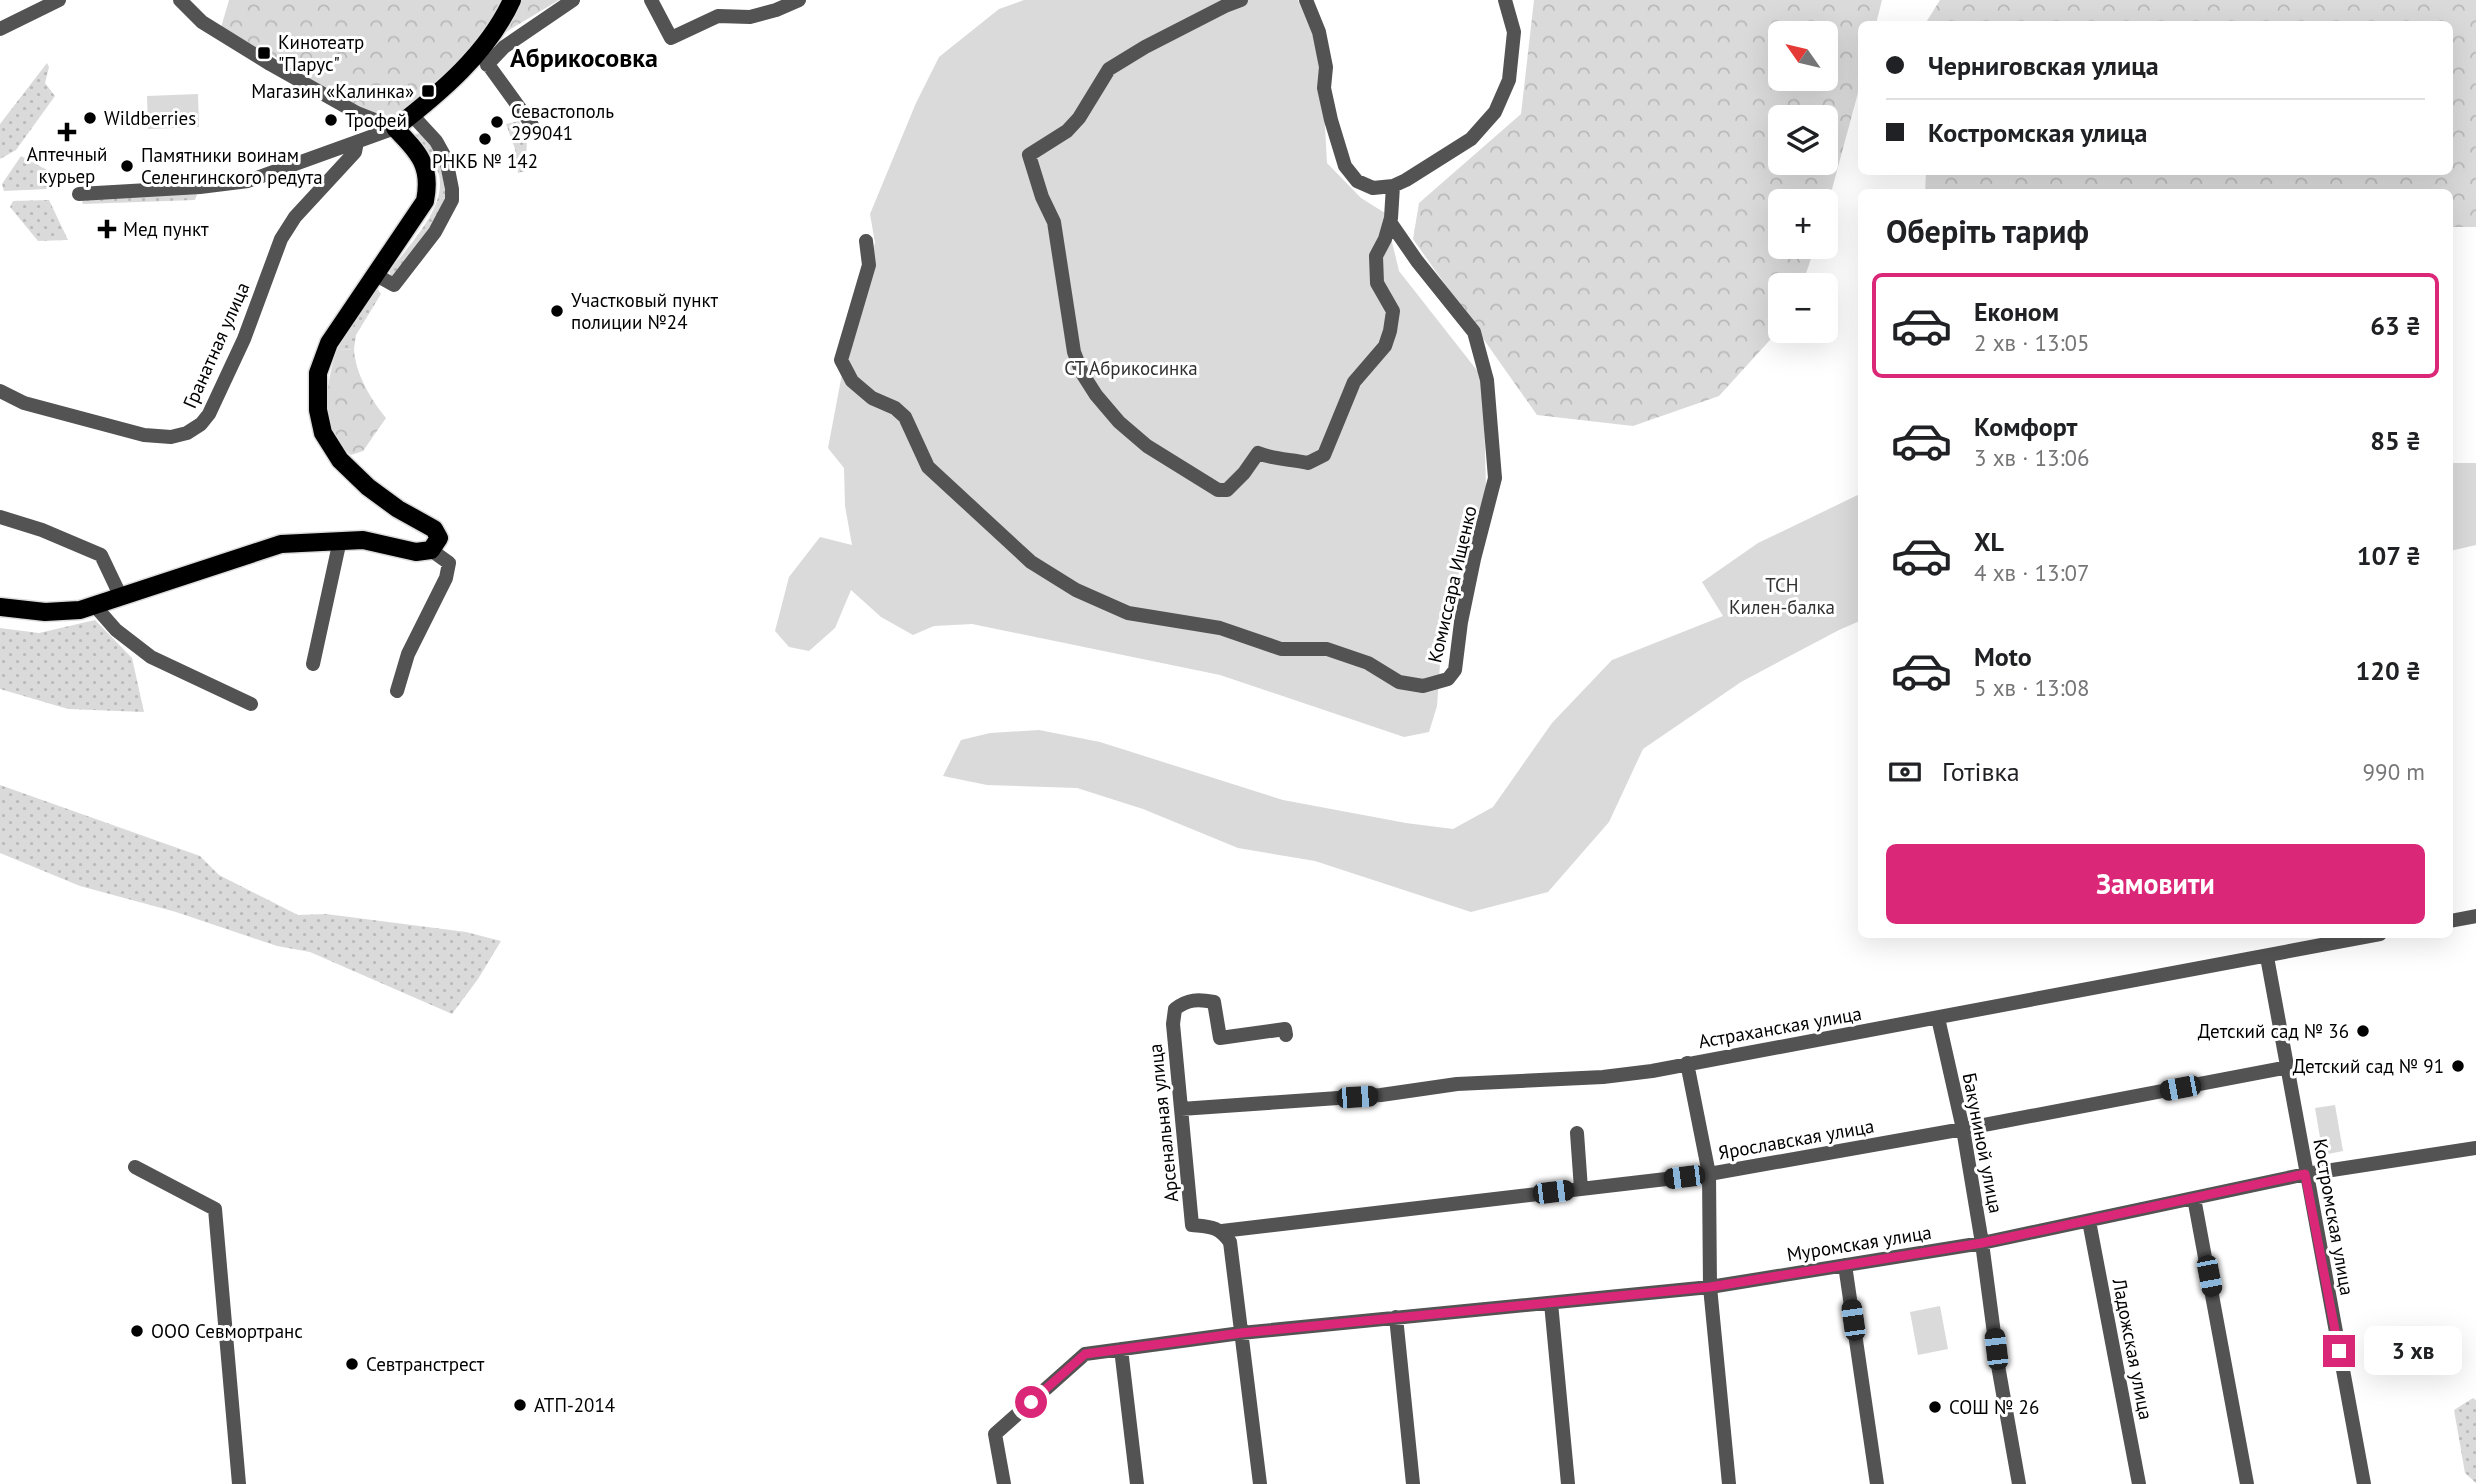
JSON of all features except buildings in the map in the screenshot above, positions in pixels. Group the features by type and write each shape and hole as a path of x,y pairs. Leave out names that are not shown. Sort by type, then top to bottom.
{"main road":[{"path":"0,607 45,612 80,610 281,544 363,540 416,552 435,544 434,529 398,509 368,487 340,460 323,433 318,410 318,373 329,343 425,201 429,184 427,169 414,148 395,128 483,58 512,0"}],"street":[{"path":"0,29 59,0"},
{"path":"180,0 202,22 270,64 356,113 395,128"},
{"path":"532,125 483,58 504,47 573,0"},
{"path":"651,0 671,37 718,16 750,17 799,0"},
{"path":"1241,0 1154,43 1109,69 1079,118 1067,131 1029,155 1042,197 1054,222 1074,352 1082,373 1096,395 1119,422 1147,446 1218,489 1227,490 1244,473 1258,453 1275,460 1290,458 1308,463 1324,455 1354,382 1385,346 1390,331 1393,311 1377,283 1376,256 1385,239 1394,206 1393,186"},
{"path":"1306,0 1319,32 1326,67 1324,88 1345,166 1357,181 1373,188 1393,186 1471,139 1495,112 1509,80 1514,32 1505,0"},
{"path":"376,275 394,285 435,232 452,200 446,159 436,141 412,115"},
{"path":"79,194 200,187 248,181 395,128"},
{"name":"Гранатная улица","path":"0,391 24,403 144,435 170,437 187,433 201,424 209,414 244,339 281,239 295,217 355,152 358,142"},
{"name":"Комиссара Ищенко","path":"866,241 869,265 841,360 852,381 872,398 895,408 905,417 928,467 1031,562 1076,590 1128,613 1220,628 1281,649 1327,649 1368,663 1399,682 1423,686 1448,679 1455,670 1471,572 1495,478 1487,380 1474,332 1417,261 1390,222"},
{"path":"0,517 42,530 101,555 120,595"},
{"path":"313,664 340,540"},
{"path":"397,691 408,654 446,578 449,564 435,544"},
{"path":"94,604 116,630 151,657 251,704"},
{"path":"2453,920 2476,916"},
{"name":"Астраханская улица","path":"1181,1109 1381,1095 1457,1084 1603,1077 1652,1070 2360,938"},
{"name":"Костромская улица","path":"2267,957 2364,1484"},
{"name":"Арсенальная улица","path":"1222,1231 1192,1225 1173,1024 1175,1009 1185,1001 1214,1002 1220,1038 1285,1029 1286,1035"},
{"name":"Бакуниной улица","path":"1938,1018 1963,1129 1999,1371 2019,1484"},
{"path":"1687,1063 1709,1174 1710,1287 1729,1484"},
{"name":"Ярославская улица","path":"1222,1231 1709,1174 2289,1068"},
{"path":"1577,1133 1581,1189"},
{"name":"Муромская улица","path":"1004,1484 995,1434 1085,1354 1241,1333 1710,1287 1982,1243 2305,1174 2476,1148"},
{"path":"135,1167 215,1209 239,1484"},
{"path":"2194,1198 2247,1484"},
{"name":"Ладожская улица","path":"2089,1221 2139,1484"},
{"path":"1222,1231 1230,1242 1259,1484"},
{"path":"1845,1265 1877,1484"},
{"path":"1551,1303 1568,1484"},
{"path":"1396,1317 1413,1484"},
{"path":"1121,1349 1137,1484"}],"green space":[{"path":"229,0 503,0 482,34 442,76 398,115 375,118 282,65 262,48 247,47 220,31"},
{"path":"514,0 559,0 506,32 502,28"},
{"name":"СТ Абрикосинка","path":"1024,0 1298,0 1321,55 1327,163 1361,198 1385,213 1399,271 1483,378 1486,489 1443,623 1437,706 1429,732 1404,737 1220,675 972,624 934,626 913,635 881,617 851,590 835,628 809,651 789,647 775,631 789,577 820,537 852,545 845,506 844,468 828,448 856,300 875,243 870,214 916,103 939,57 999,9"},
{"path":"1534,0 1882,0 1877,21 1858,21 1858,93 1838,167 1838,105 1768,105 1768,175 1836,175 1832,189 1768,189 1768,259 1811,259 1806,273 1768,273 1768,342 1719,396 1633,426 1537,415 1413,239 1419,203 1521,114"},
{"path":"1940,0 2476,0 2476,227 2453,227 2453,189 1925,189 1926,175 2453,175 2453,21 1927,21"},
{"path":"47,63 49,67 45,83 55,96 16,150 0,159 0,124"},
{"path":"198,94 199,127 148,129 147,96"},
{"path":"519,121 527,142 525,171 518,173 515,149 506,124"},
{"path":"423,133 438,151 447,202 395,278 390,276 391,268 421,230 438,197 440,186 437,169 412,134"},
{"path":"21,156 47,170 47,189 4,191 2,184"},
{"path":"198,192 195,200 83,204 82,201 84,198"},
{"path":"49,200 68,240 38,241 10,207 13,201"},
{"path":"377,288 381,294 356,335 354,349 337,350"},
{"path":"354,349 357,367 365,386 386,418 363,451 351,455 333,432 327,392 337,350"},
{"path":"2453,463 2476,463 2476,545 2453,550"},
{"name":"ТСН Килен-балка","path":"1858,495 1858,622 1741,682 1643,749 1609,822 1548,892 1471,912 1315,861 1238,848 1143,809 1077,788 987,785 943,776 961,740 990,733 1039,730 1100,742 1283,800 1453,829 1493,807 1552,723 1612,660 1723,616 1702,582 1758,543"},
{"path":"95,620 132,658 144,712 68,709 0,689 0,628 39,633"},
{"path":"0,785 200,856 219,875 298,915 326,914 466,932 501,941 452,1014 310,952 277,946 176,912 80,886 0,853"},
{"path":"2335,1105 2343,1151 2323,1155 2315,1108"},
{"path":"1940,1306 1948,1349 1918,1355 1910,1312"},
{"path":"2473,1398 2476,1400 2476,1483 2465,1473 2454,1410"}],"place":[{"name":"Кинотеатр \"Парус\"","path":"264,53"},
{"name":"Магазин «Калинка»","path":"428,91"},
{"name":"Wildberries","path":"90,118"},
{"name":"Трофей","path":"331,120"},
{"name":"Севастополь 299041","path":"497,122"},
{"name":"Аптечный курьер","path":"67,132"},
{"name":"РНКБ № 142","path":"485,139"},
{"name":"Памятники воинам Селенгинского редута","path":"127,166"},
{"name":"Мед пункт","path":"107,229"},
{"name":"Участковый пункт полиции №24","path":"557,311"},
{"name":"Детский сад № 36","path":"2363,1031"},
{"name":"Детский сад № 91","path":"2458,1066"},
{"name":"ООО Севмортранс","path":"137,1331"},
{"name":"Севтранстрест","path":"352,1364"},
{"name":"АТП-2014","path":"520,1405"},
{"name":"СОШ № 26","path":"1935,1407"}],"district":[{"name":"Абрикосовка","path":"584,57"}],"route":[{"path":"1031,1402 1085,1354 1241,1333 1710,1287 1982,1243 2305,1174 2339,1351"}]}
